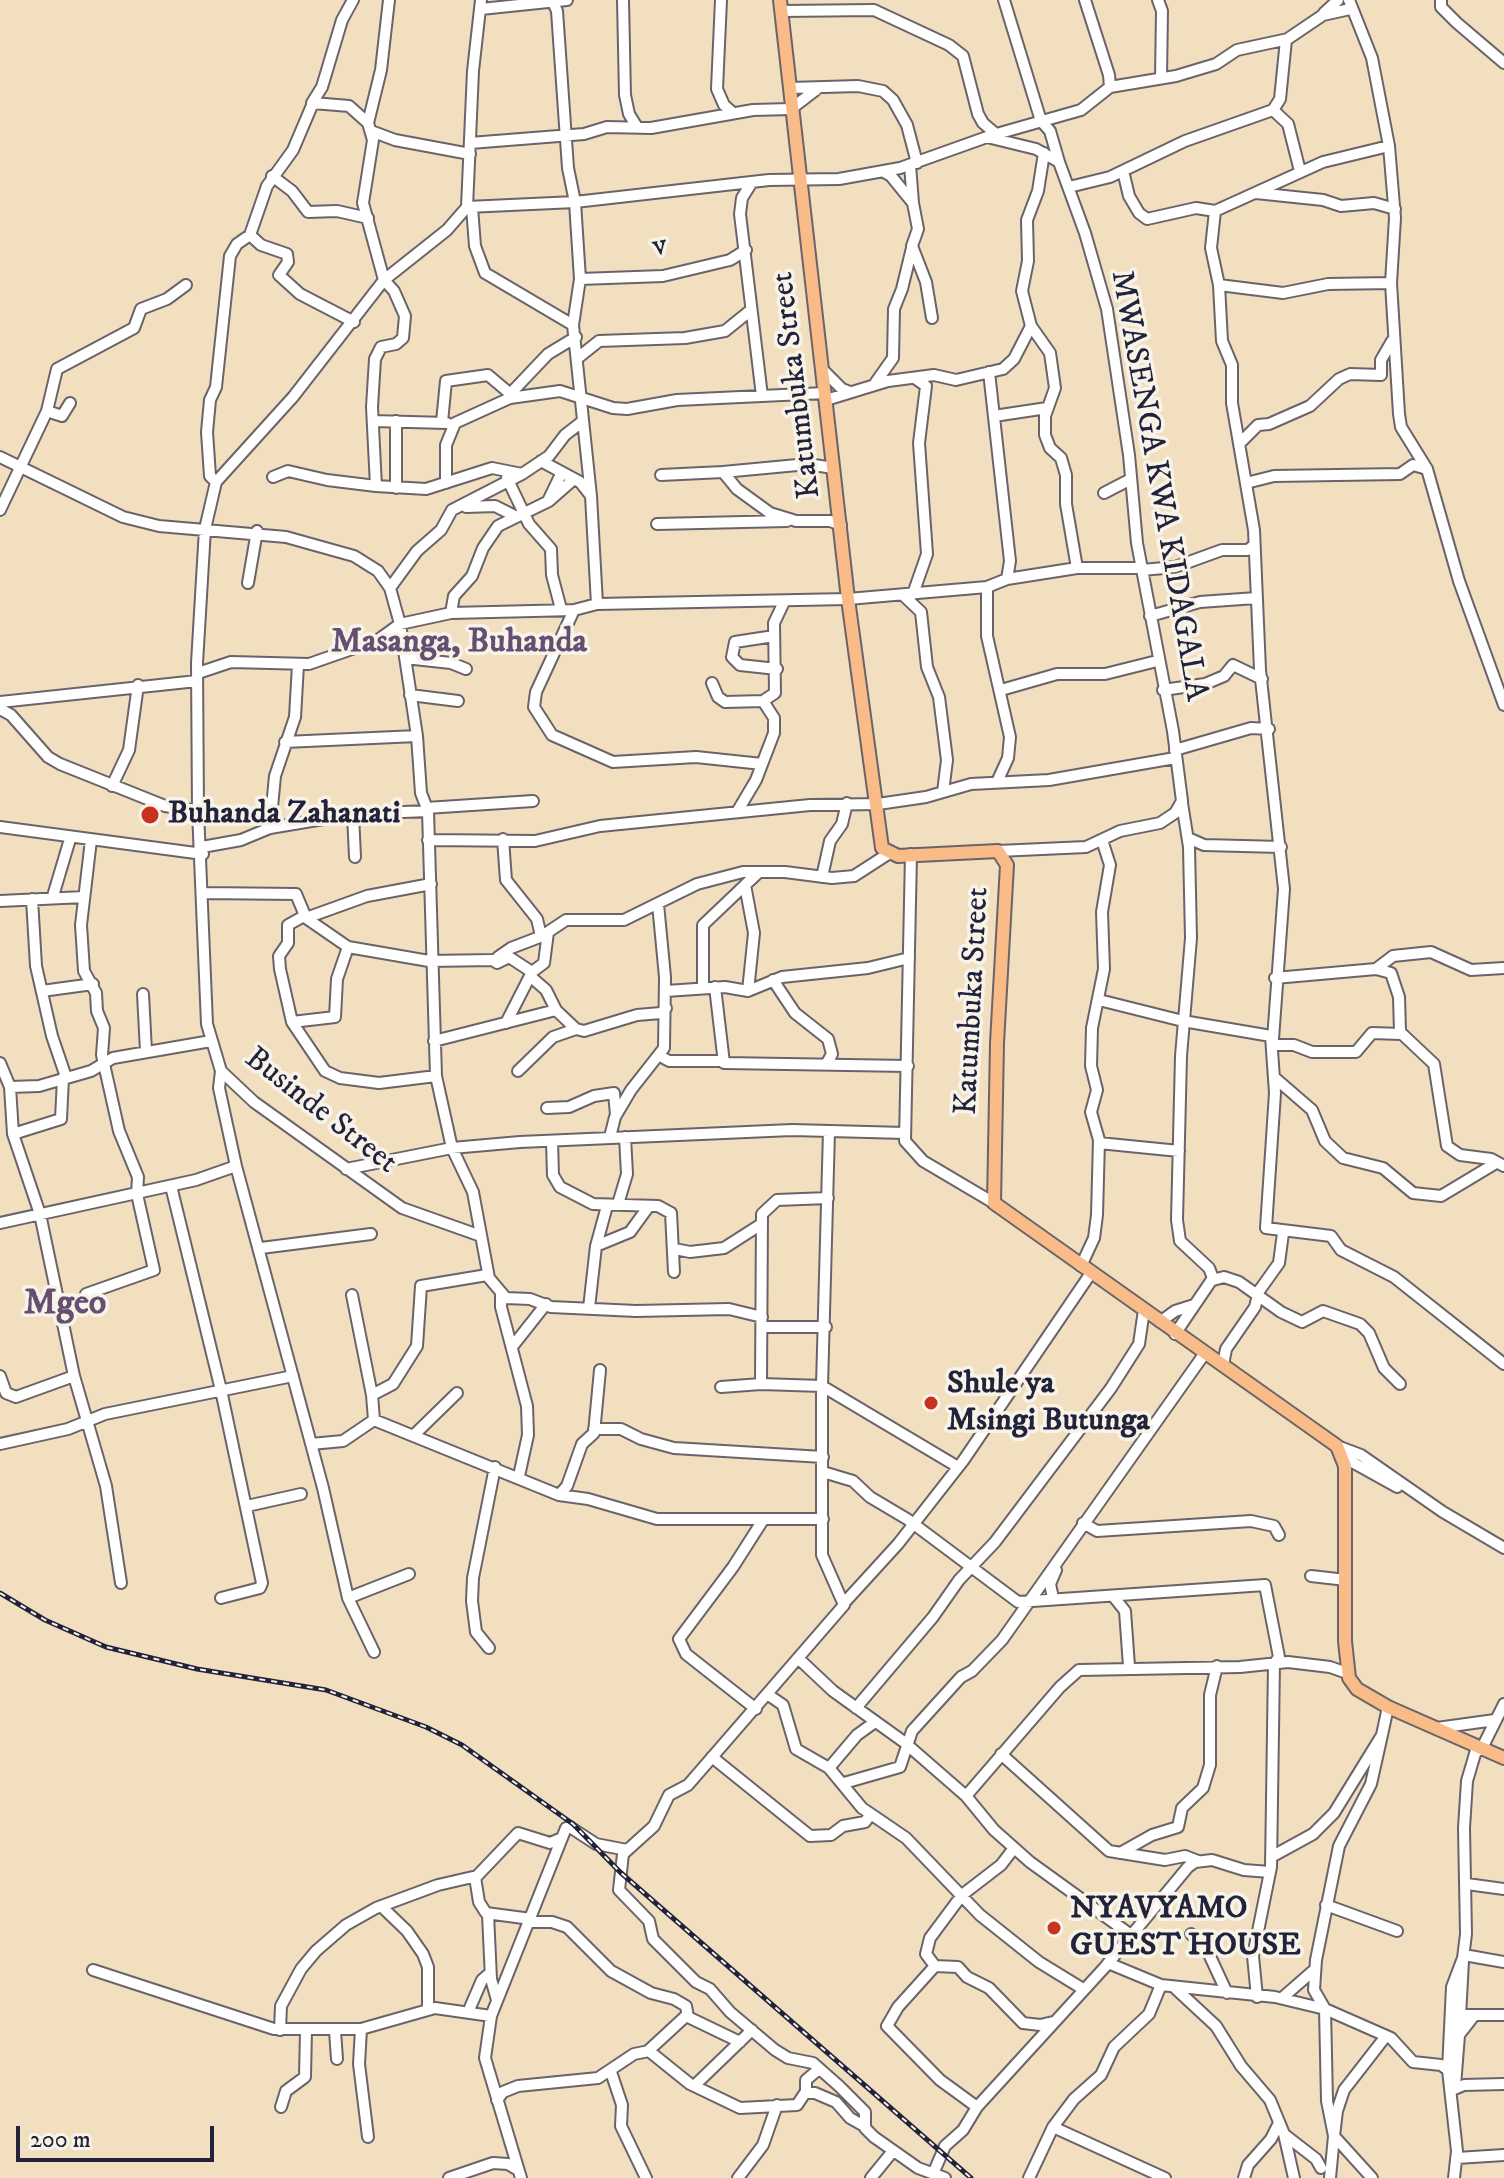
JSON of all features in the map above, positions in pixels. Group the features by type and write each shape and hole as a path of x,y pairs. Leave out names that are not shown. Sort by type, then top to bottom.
{"main road":[{"name":"Katumbuka Street","path":"781,6 848,599 882,848 888,854 998,851 1007,865 997,1043 994,1203"},
{"path":"994,1203 1340,1452 1347,1673 1357,1689 1388,1707 1504,1758"}],"street":[{"path":"353,0 342,20 322,87 293,150 272,176 250,235 237,244 230,256 216,387 208,411 206,451 210,476 216,482 257,440 354,322 384,280 447,230 469,207 575,202 752,182 801,182 884,172 967,142 1081,110 1110,87 1216,64 1237,50 1288,39 1323,15 1338,0"},
{"path":"376,486 373,421 376,353 381,347 400,342 405,314 394,291 384,280 363,194 373,146 369,127 381,70 389,0"},
{"path":"552,0 557,11 565,135 571,194 575,202 580,279 573,325 583,399 597,604"},
{"path":"567,0 481,4 473,71 469,207 475,246 485,273 573,325"},
{"path":"623,0 625,95 629,114 637,127"},
{"path":"721,0 717,89 719,98 733,113"},
{"name":"MWASENGA KWA KIDAGALA","path":"1004,0 1041,121 1050,131 1107,309 1142,569 1188,838 1191,938 1183,1021 1179,1237 1209,1268 1213,1280"},
{"path":"1085,0 1110,87"},
{"path":"1158,0 1162,11 1161,78"},
{"path":"1441,0 1441,7 1504,63"},
{"path":"1323,15 1349,5 1372,58 1389,146 1395,209 1392,340 1401,427 1427,469 1459,581 1504,705"},
{"path":"781,6 874,10 949,45 963,56 978,114 992,135 1044,153 1059,162"},
{"path":"1069,187 1123,171 1185,141 1273,110 1280,99 1283,53 1288,39"},
{"path":"790,88 858,86 883,91 893,100 907,125 918,229 904,285 894,309 893,358 875,384"},
{"path":"312,103 349,106 369,127 395,140 470,149 584,134 607,127 660,126 733,113 791,109 817,89"},
{"path":"1273,110 1288,124 1300,171"},
{"path":"967,142 978,114"},
{"path":"1123,171 1129,196 1147,219 1196,208 1215,211 1300,171 1389,146"},
{"path":"1044,153 1026,233 1028,261 1022,291 1031,326 1050,353 1055,388 1047,408 1045,435 1050,448 1061,458 1066,475 1066,504 1077,568"},
{"path":"884,172 913,203"},
{"path":"272,176 292,191 308,212 337,211 368,218"},
{"path":"752,182 740,205 762,396"},
{"path":"1254,192 1323,200 1341,206 1374,203 1395,209"},
{"path":"1215,211 1211,248 1219,285 1222,341 1232,365 1235,427 1254,545 1262,679 1285,905 1275,978 1275,1106 1265,1224 1269,1230 1283,1233 1331,1236 1343,1252 1394,1277 1504,1364"},
{"path":"250,235 261,245 287,254 288,262 279,275 300,294 354,322"},
{"path":"912,246 926,282 932,318"},
{"name":"v","path":"580,279 663,276 730,260 746,250"},
{"path":"1219,285 1283,293 1328,284 1391,283"},
{"path":"0,510 47,411 57,369 134,328 141,309 167,299 186,285"},
{"path":"579,357 599,341 685,338 725,331 751,310"},
{"path":"373,421 455,423 513,395 560,391 627,409 677,400 826,396 875,384 942,376 956,380 1010,365 1031,326"},
{"path":"513,395 548,354 576,337"},
{"path":"1239,444 1258,425 1269,424 1310,406 1339,379 1350,374 1381,375 1381,360 1392,340"},
{"path":"823,370 842,389 852,392"},
{"path":"989,372 1010,561 1007,579"},
{"path":"442,422 446,381 488,375 513,395"},
{"path":"926,386 942,376"},
{"path":"916,379 926,386"},
{"path":"908,594 927,554 919,443 926,386"},
{"path":"47,411 62,416 70,403"},
{"path":"994,416 1047,408"},
{"path":"996,428 1014,415"},
{"path":"396,421 396,488"},
{"path":"390,588 417,551 441,530 452,510 522,474 541,461 583,421"},
{"path":"446,483 446,445 455,423"},
{"path":"1235,427 1250,432"},
{"path":"0,457 123,517 149,524 257,531 354,556 378,571 390,588 400,624 417,736 421,793 427,810 436,1076 452,1148 473,1192 487,1275 501,1294 524,1390 529,1422 519,1476"},
{"path":"541,461 574,479 591,496"},
{"path":"661,475 808,464 833,468"},
{"path":"1246,483 1274,476 1400,474 1413,465 1427,469"},
{"path":"273,477 288,471 376,486 426,489 502,468 522,474"},
{"path":"502,468 519,514 551,549 552,575 561,609"},
{"path":"549,501 562,472"},
{"path":"723,472 757,506 793,521"},
{"path":"451,613 454,596 472,576 488,540 500,523 549,501 574,479"},
{"path":"1104,493 1131,479"},
{"name":"Businde Street","path":"216,482 205,529 198,603 198,811 211,1041 221,1071 242,1093 402,1208 481,1236"},
{"path":"462,505 495,506 519,514"},
{"path":"657,524 793,521 841,525"},
{"path":"248,583 257,531"},
{"path":"198,811 169,808 48,757 11,715 5,702 197,677 231,662 298,665 378,640 400,624 451,613 574,610 597,604 784,602 908,594 987,587 1007,579 1077,568 1175,567 1222,550 1248,550 1254,545"},
{"path":"987,587 986,629 1001,690 1010,747 997,782"},
{"path":"908,594 921,612 927,667 939,697 947,760 943,792"},
{"path":"1150,616 1200,602 1256,598"},
{"path":"712,683 722,701 763,701 775,693 775,616 784,602"},
{"path":"574,610 536,692 534,707 552,735 595,757 613,762 696,757 762,764"},
{"path":"774,636 735,642 732,657 740,665 777,669"},
{"path":"405,658 451,663 466,669"},
{"path":"1001,690 1057,674 1105,674 1157,661"},
{"path":"270,828 273,790 295,717 298,665"},
{"path":"1163,690 1205,684 1224,676 1233,665 1262,679"},
{"path":"112,786 129,750 138,685"},
{"path":"410,695 458,701"},
{"path":"737,812 762,764 775,726 771,711 763,701"},
{"path":"0,709 11,715"},
{"path":"428,840 540,841 600,826 847,803 878,804 997,782 1062,779 1175,754 1251,728 1269,729"},
{"path":"285,742 417,736"},
{"path":"0,827 70,839 202,850 241,840 270,828 353,814 533,801"},
{"path":"998,851 1076,848 1120,831 1160,823 1175,813 1182,801"},
{"path":"822,877 830,841 842,824 847,803"},
{"path":"353,814 355,857"},
{"path":"1188,838 1204,845 1281,847"},
{"path":"53,896 70,839"},
{"path":"503,839 506,880 537,919 544,935 546,990"},
{"path":"86,1294 154,1270 137,1194 138,1177 119,1131 101,1049 104,1028 93,984 84,971 81,928 91,840"},
{"path":"864,2126 866,2114 819,2069 810,2062 788,2058 752,2030 656,1942 649,1921 622,1896 620,1863 627,1850 654,1826 669,1795 688,1785 756,1709 842,1610 845,1602 958,1467 1086,1270 1096,1230 1099,1143 1091,1109 1097,1093 1091,1066 1093,1022 1104,969 1102,912 1110,865 1102,840"},
{"path":"493,960 511,948 544,935 566,920 624,920 709,880 759,872 854,876 888,854"},
{"path":"911,854 907,1146 917,1156 994,1203"},
{"path":"703,988 703,925 759,872"},
{"path":"431,884 367,896 288,925 288,943 279,956 292,1022 325,1071 333,1077 394,1083 436,1076"},
{"path":"745,885 754,933 748,991"},
{"path":"203,893 296,894 305,917 348,947 433,960 493,960 497,963 509,957 546,990 556,1010 576,1029 584,1031 637,1015 661,1013 666,1008"},
{"path":"0,901 53,896 84,897"},
{"path":"13,1134 61,1119 64,1078 36,966 32,899"},
{"path":"615,1117 631,1090 660,1056 666,991 658,904"},
{"path":"292,1022 335,1017 337,979 348,947"},
{"path":"1376,969 1393,956 1431,952 1471,970 1504,968"},
{"path":"666,991 688,992 715,987 748,991 773,980 868,968 909,958"},
{"path":"506,1023 531,974 544,963"},
{"path":"1275,978 1376,969 1391,973 1395,981 1401,1034"},
{"path":"773,980 795,1013 828,1039 832,1054 827,1063"},
{"path":"42,991 93,984"},
{"path":"715,987 721,1061"},
{"path":"143,994 146,1051"},
{"path":"1099,1000 1183,1021 1268,1034 1273,1042 1312,1052 1356,1052 1372,1033 1401,1034 1409,1038 1434,1064 1447,1146 1460,1155 1500,1164"},
{"path":"434,1041 556,1010"},
{"path":"518,1071 553,1037 576,1029"},
{"path":"10,1087 39,1086 146,1051 211,1041"},
{"path":"660,1056 669,1061 908,1066"},
{"path":"1,1065 10,1087 13,1134 40,1214 74,1376 106,1486 121,1583"},
{"path":"221,1071 219,1088 236,1166 261,1248 348,1598 374,1652"},
{"path":"1273,1077 1312,1110 1325,1141 1341,1157 1350,1162 1383,1168 1413,1193 1441,1196 1500,1164"},
{"path":"547,1108 569,1107 594,1096 614,1093 615,1117 610,1137"},
{"path":"346,1169 452,1148 610,1137 829,1131 905,1133"},
{"path":"829,1131 822,1386 823,1563 845,1602"},
{"path":"589,1308 596,1246 627,1174 625,1137"},
{"path":"552,1141 556,1182 593,1204 649,1206 671,1213 674,1272"},
{"path":"1099,1143 1179,1151"},
{"path":"0,1223 171,1186 236,1166"},
{"path":"171,1186 221,1390 262,1586 221,1598"},
{"path":"761,1384 760,1225 763,1211 774,1200 828,1198"},
{"path":"596,1246 630,1232 649,1206"},
{"path":"675,1249 690,1252 724,1248 760,1225"},
{"path":"1223,1365 1228,1345 1255,1307 1258,1292 1279,1263 1283,1233"},
{"path":"261,1248 371,1234"},
{"path":"372,1395 393,1384 417,1346 421,1286 487,1275"},
{"path":"1175,1334 1213,1280 1231,1278 1258,1292 1295,1320 1308,1322 1323,1311 1360,1324 1369,1333 1384,1368 1400,1384"},
{"path":"501,1294 512,1299 589,1308 729,1309 762,1322 826,1327"},
{"path":"352,1295 374,1420"},
{"path":"512,1347 546,1304"},
{"path":"1160,1322 1175,1311 1194,1305"},
{"path":"856,1708 970,1568 995,1542 1111,1388 1139,1344 1144,1310"},
{"path":"902,1765 912,1731 961,1677 972,1671 1002,1640 1205,1353"},
{"path":"559,1495 567,1486 582,1444 594,1429 600,1370"},
{"path":"0,1376 6,1393 16,1397 74,1376"},
{"path":"0,1444 68,1429 86,1421 293,1376"},
{"path":"721,1387 761,1384 822,1386 958,1467"},
{"path":"415,1434 457,1393"},
{"path":"311,1444 343,1441 374,1420"},
{"path":"374,1420 519,1476 559,1495 588,1499 657,1519 823,1519"},
{"path":"594,1429 621,1429 641,1439 674,1448 823,1457"},
{"path":"1340,1452 1361,1455 1443,1512 1504,1548"},
{"path":"489,1648 476,1632 472,1601 473,1578 495,1467"},
{"path":"823,1472 853,1481 870,1497 1016,1600 1264,1584 1279,1655 1274,1664 1270,1872 1253,1956 1257,1997"},
{"path":"247,1506 301,1494"},
{"path":"756,1709 686,1654 679,1639 763,1520"},
{"path":"1083,1523 1097,1531 1251,1521 1274,1526 1279,1535"},
{"path":"1053,1598 1052,1578 1064,1553"},
{"path":"348,1598 409,1574"},
{"path":"1311,1576 1346,1580"},
{"path":"1113,1596 1124,1607 1129,1666"},
{"path":"799,1659 966,1796 1014,1848 1081,1902 1131,1935"},
{"path":"966,1796 1076,1672 1129,1666 1274,1664 1330,1667 1347,1673"},
{"path":"1120,1853 1152,1835 1178,1827 1182,1808 1203,1788 1210,1765 1210,1695 1217,1666"},
{"path":"767,1694 783,1705 796,1749 829,1768 844,1783 852,1797 906,1838 980,1915 1039,1962 1083,1989"},
{"path":"1504,1704 1479,1748 1467,1781 1464,1957 1447,2088 1504,2084"},
{"path":"1371,2178 1334,2136 1327,2101 1325,2009 1314,1990 1326,1905 1339,1846 1371,1784 1388,1707"},
{"path":"1437,1728 1495,1720"},
{"path":"829,1768 857,1735 875,1722"},
{"path":"1271,1857 1306,1839 1326,1823 1382,1735"},
{"path":"1001,1754 1105,1848 1165,1860 1185,1856 1244,1870 1270,1872"},
{"path":"712,1757 810,1836 829,1836 843,1826 865,1822 871,1814"},
{"path":"844,1783 889,1772 902,1765 923,1762"},
{"path":"519,2174 485,2058 491,2016 562,1838 570,1827 596,1844 627,1850"},
{"path":"280,2030 281,2006 309,1958 346,1925 381,1906 485,1872 514,1835 528,1834 550,1843 562,1838"},
{"path":"1014,1848 1001,1865 962,1895 926,1945 927,1959 935,1966 958,1967 967,1977 989,1988 1023,2023 1040,2025 1055,2021"},
{"path":"933,2174 945,2146 963,2130 977,2107 1108,1963 1181,1875 1198,1861"},
{"path":"475,1877 479,1902 488,1914 490,1973 497,2000"},
{"path":"1467,1884 1504,1889"},
{"path":"1326,1905 1397,1931"},
{"path":"381,1906 407,1931 423,1954 428,1967 428,2010"},
{"path":"488,1914 567,1927 605,1968 651,1993 683,2003 687,2015 740,2042"},
{"path":"1191,1934 1208,1952 1227,1993"},
{"path":"1464,1957 1504,1962"},
{"path":"1108,1963 1175,1988 1282,1998 1325,2009 1386,2036 1413,2062 1441,2065 1448,2070"},
{"path":"935,1966 898,2007 887,2026 940,2080 977,2107"},
{"path":"1282,1998 1312,1975 1316,1966"},
{"path":"93,1970 280,2030 361,2029 428,2010 469,2010 491,2016"},
{"path":"469,2010 482,1980 490,1973"},
{"path":"1029,2178 1053,2127 1074,2099 1101,2075 1114,2047 1149,2014 1161,1985"},
{"path":"1175,1988 1216,2026 1241,2066 1270,2100 1284,2134 1294,2178"},
{"path":"1456,2011 1473,2017 1504,2015"},
{"path":"1454,2178 1457,2158 1453,2089 1459,2035 1456,2011"},
{"path":"497,2100 503,2092 518,2086 592,2080 611,2072 634,2054 648,2051 687,2015"},
{"path":"1459,2035 1473,2017"},
{"path":"361,2029 359,2064 368,2137"},
{"path":"281,2107 286,2091 305,2077 306,2030"},
{"path":"694,2086 752,2030"},
{"path":"335,2031 337,2059"},
{"path":"1318,2173 1330,2150 1344,2090 1386,2036"},
{"path":"648,2051 664,2059 694,2086 740,2108 797,2105 806,2093 806,2080 819,2069"},
{"path":"611,2072 622,2105 621,2126 646,2178"},
{"path":"806,2093 820,2094 840,2105 860,2107"},
{"path":"738,2178 763,2145 777,2105"},
{"path":"840,2105 850,2118 893,2151 945,2178"},
{"path":"1244,2178 1248,2165 1271,2139 1279,2123"},
{"path":"1053,2127 1165,2178"},
{"path":"1284,2134 1316,2159 1318,2173"},
{"path":"504,2163 511,2147"},
{"path":"1330,2150 1330,2178"},
{"path":"871,2178 893,2151"},
{"path":"1457,2158 1503,2159"},
{"path":"449,2178 488,2164 504,2163 519,2174"}],"railway":[{"path":"0,1593 45,1620 106,1647 197,1669 326,1690 426,1727 462,1745 573,1824 620,1872 971,2178"}],"place":[{"name":"Buhanda Zahanati","path":"150,815"},
{"name":"Shule ya Msingi Butunga","path":"931,1403"},
{"name":"NYAVYAMO GUEST HOUSE","path":"1054,1928"}],"district":[{"name":"Masanga, Buhanda","path":"459,644"},
{"name":"Mgeo","path":"65,1306"}]}
